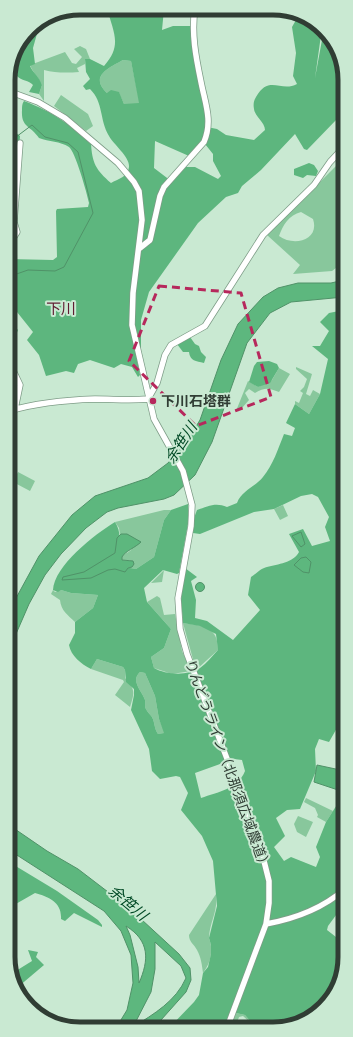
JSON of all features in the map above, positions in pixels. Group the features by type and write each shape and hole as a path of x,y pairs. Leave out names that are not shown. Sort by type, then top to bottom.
{"street":[{"path":"140,248 150,240 153,233 158,205 164,187 201,145 208,133 208,115 201,82 193,26 194,15"},
{"path":"15,94 38,102 65,118 118,163 134,182 140,198 142,214 140,248 131,310 135,341 148,398"},
{"path":"15,209 20,143"},
{"path":"15,375 20,385 15,409 52,403 96,399 129,401 148,398 154,390 165,355 171,345 205,326 263,235 314,185 338,153"},
{"path":"15,225 17,232 15,235"},
{"name":"りんどうライン（北那須広域農道）","path":"148,398 157,425 183,471 191,497 191,526 178,598 180,629 187,654 265,858 270,891 266,924 229,1022"},
{"path":"266,924 280,921 321,906 338,894"}],"highlighted area":[{"path":"159,286 241,293 271,397 196,426 129,361"}],"shaded area":[{"path":"109,15 163,15 162,30 173,26 191,26 207,127 217,129 226,135 254,140 265,130 265,127 256,115 254,107 255,99 261,90 270,85 286,87 297,84 293,76 296,53 292,27 296,20 298,20 313,28 321,36 315,78 322,37 335,59 338,80 338,118 307,150 304,149 295,134 261,170 242,186 238,193 226,197 198,223 149,292 141,320 141,349 137,359 140,375 138,377 132,367 121,364 114,368 90,360 78,364 74,373 66,371 46,376 39,355 27,340 33,332 15,310 15,259 53,260 57,257 57,209 88,207 89,203 72,150 62,144 39,138 23,120 22,105 24,101 52,114 91,143 92,156 98,170 111,183 125,175 129,167 129,163 111,140 106,130 100,106 94,94 90,89 86,90 83,86 90,79 86,72 85,59 90,59 104,66 110,58 115,45 114,31","holes":["123,60 131,61 139,103 124,104 119,92 111,90 107,93 102,87 100,77 107,69","155,141 189,156 205,144 213,154 213,161 221,176 218,179 195,167 186,167 171,181 154,168"]},
{"path":"38,30 33,48 35,64 30,66 42,85 39,94 29,92 33,85 21,79 16,73 17,63 22,51 28,40"},
{"path":"80,46 86,49 90,59 85,59 85,64 77,68 79,72 52,72 44,70 44,101 39,94 42,85 30,65 65,52 72,63 76,64 82,57 74,49"},
{"path":"123,60 131,61 140,104 124,104 119,93 107,93 100,82 100,77 107,69"},
{"path":"61,95 88,114 93,126 86,131 54,106"},
{"path":"15,133 20,136 15,210"},
{"path":"309,163 314,165 318,171 316,176 307,175 303,178 294,175 294,169"},
{"path":"338,164 338,266 332,271 293,274 300,265 267,235","holes":["301,212 313,219 313,232 304,240 292,241 279,236 287,221 297,213"]},
{"path":"338,281 338,298 291,302 270,313 247,343 212,442 195,475 174,495 164,499 118,508 107,512 86,528 61,554 45,575 29,604 15,636 15,600 39,556 72,515 95,496 148,478 168,463 187,441 200,420 221,360 238,324 263,297 278,288 298,283 331,283"},
{"path":"338,311 338,413 336,415 336,424 338,429 338,726 329,742 319,739 315,749 316,771 300,809 287,810 276,818 285,836 274,847 284,861 291,857 316,867 320,857 316,847 326,822 338,803 338,912 328,926 327,930 338,939 338,962 336,974 322,1000 313,1009 294,1019 273,1022 251,1022 245,1015 236,1013 229,1017 227,1022 175,1022 199,995 203,973 208,967 211,954 209,938 217,906 213,861 202,836 181,810 188,793 180,777 176,776 160,779 152,771 149,749 131,710 134,689 126,682 125,670 123,667 97,659 91,669 77,659 70,649 69,645 75,633 75,622 93,608 98,595 71,593 61,590 58,592 53,590 55,581 60,571 68,561 87,542 115,522 119,534 118,545 107,567 118,566 136,569 154,557 164,520 171,510 188,504 188,524 179,573 177,574 163,570 144,588 147,602 171,629 164,648 151,657 154,668 177,674 195,671 203,666 218,650 216,634 200,626 183,623 181,600 185,568 197,577 191,581 196,600 195,618 207,621 233,640 260,610 248,595 251,577 265,568 289,561 296,556 299,552 289,534 303,529 312,546 330,541 325,527 329,517 318,497 312,494 301,496 274,509 254,512 200,534 193,533 194,518 197,510 205,507 219,505 227,507 237,503 242,495 260,481 267,472 284,434 292,436 295,428 286,423 295,404 309,414 320,394 328,359 312,346 320,346 329,331 320,322 329,313","holes":["140,672 145,673 155,696 159,719 164,733 158,734 154,721 145,708 145,700 136,682 137,675","234,759 242,760 245,771 238,782 221,792 201,798 195,773"]},
{"path":"15,327 18,330 15,335"},
{"path":"190,337 195,344 199,346 201,352 206,357 204,363 192,359 189,352 183,352 177,344"},
{"path":"269,361 277,364 279,368 270,383 258,387 249,382 254,366 257,362"},
{"path":"296,367 312,374 306,394 310,396 313,390 320,394 309,414 295,404 295,401 299,403 303,393 300,391 304,387 307,379 296,369"},
{"path":"279,368 290,374 279,392 267,389 255,393 249,389 245,393 249,400 242,408 236,411 248,381 258,387 272,380"},
{"path":"15,377 18,383 15,397"},
{"path":"18,472 35,481 30,491 15,483 15,478"},
{"path":"283,505 288,516 280,520 274,509"},
{"path":"164,510 171,510 164,520 154,557 136,569 129,568 132,567 130,560 122,560 121,558 123,554 132,549 134,540 120,535 119,528 115,522"},
{"path":"301,532 305,544 301,547 292,536"},
{"path":"121,534 127,534 141,542 125,553 122,557 122,560 133,561 134,564 132,567 128,568 125,572 115,569 108,570 91,578 62,580 63,577 84,572 115,553 117,538"},
{"path":"306,557 311,562 309,573 303,572 294,565 301,558"},
{"path":"164,570 162,582 151,583"},
{"path":"198,583 202,583 204,587 202,591 198,591 196,589 196,585"},
{"path":"53,590 55,592 61,590 71,593 98,595 93,608 75,622 63,610 60,600 51,594"},
{"path":"157,596 160,598 164,615 175,614 182,651 191,671 172,674 154,668 151,657 164,648 171,629 147,602"},
{"path":"183,623 197,625 208,629 215,636 217,642 218,650 196,670"},
{"path":"97,659 123,667 125,670 125,678 131,685 133,691 130,707 115,695 124,682 123,680 91,669"},
{"path":"140,672 145,673 155,696 159,719 165,733 158,734 152,717 145,708 145,700 136,682 137,675"},
{"path":"317,765 338,770 338,790 314,782"},
{"path":"306,798 333,811 326,822 317,817 318,815 315,808 304,802"},
{"path":"298,816 313,822 306,837 297,832 294,824"},
{"path":"15,829 47,851 78,869 129,908 179,954 190,968 191,980 186,992 158,1022 141,1022 164,1006 182,986 186,978 181,966 155,942 155,969 151,992 136,1022 120,1022 127,1010 133,983 131,955 121,931 104,911 15,854","holes":["126,926 140,938 146,959 139,983 138,967 130,935"]},
{"path":"15,866 57,891 98,920 102,927 74,913 65,921 61,919 61,913 54,901 35,893 15,904"},
{"path":"216,894 216,906 209,937 211,946 210,957 207,967 203,973 199,955 189,935"},
{"path":"28,950 38,952 36,957 44,965 21,984 16,971 32,961"},
{"path":"236,1013 245,1015 251,1022 243,1016 239,1017 237,1022 232,1022"}],"waterway":[{"path":"15,138 32,125 45,137 68,143 78,152 93,213 64,267 55,271 28,270 15,275"}],"place":[{"name":"下川石塔群","path":"153,401"}],"district":[{"name":"下川","path":"61,309"}],"water label":[{"name":"余笹川","path":"181,443"},
{"name":"余笹川","path":"128,903"}]}
